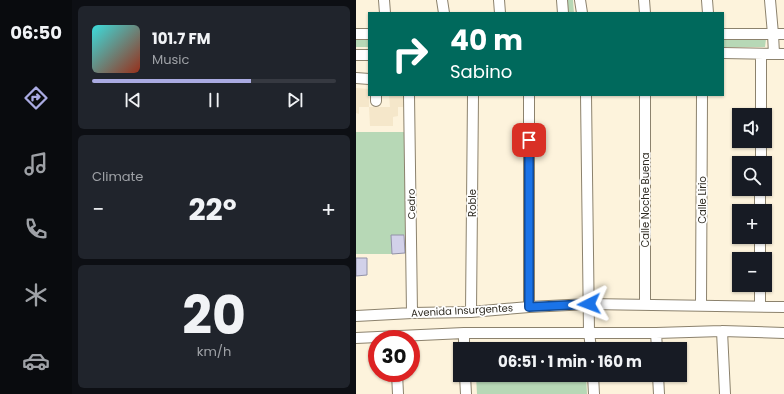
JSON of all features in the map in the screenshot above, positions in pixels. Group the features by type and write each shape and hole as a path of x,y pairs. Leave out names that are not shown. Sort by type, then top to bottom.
{"street":[{"path":"384,0 385,12"},
{"path":"442,0 444,12"},
{"path":"499,0 500,12"},
{"path":"562,0 563,12"},
{"path":"580,0 582,12"},
{"path":"644,0 645,12"},
{"path":"707,0 708,12"},
{"path":"724,53 779,54 773,34 770,0"},
{"path":"356,34 368,34"},
{"path":"724,34 784,34"},
{"path":"761,54 761,108"},
{"path":"356,55 368,55"},
{"path":"356,78 368,79"},
{"name":"Cedro","path":"409,96 412,313"},
{"name":"Roble","path":"471,312 473,96"},
{"path":"529,96 529,307"},
{"path":"586,96 590,342"},
{"name":"Calle Noche Buena","path":"645,96 645,304"},
{"name":"Calle Lirio","path":"701,305 702,96"},
{"path":"760,292 760,306"},
{"name":"Avenida Insurgentes","path":"356,316 471,312 589,304 784,307"},
{"path":"722,331 726,394"},
{"path":"420,336 464,333 722,331 784,333"},
{"path":"656,332 657,342"},
{"path":"464,333 464,342"},
{"path":"356,338 368,338"},
{"path":"397,382 398,394"},
{"path":"465,382 466,394"},
{"path":"593,382 594,394"},
{"path":"658,382 659,394"}],"shaded area":[{"path":"356,88 368,89 369,107 359,107 359,114 356,113"},
{"path":"389,96 407,96 407,107 398,107 398,116 393,117 393,126 370,126 369,107 390,107"}],"green space":[{"path":"564,0 573,0 574,12 565,12"},
{"path":"724,39 766,39 765,47 724,47"},
{"path":"356,40 368,40 368,47 356,47"},
{"path":"356,132 407,132 408,235 391,235 392,254 356,254"},
{"path":"476,382 586,382 587,394 477,394"}],"building":[{"path":"391,235 404,235 405,253 392,254"},
{"path":"356,258 367,258 367,275 356,276"}],"route":[{"path":"529,140 529,307 589,304"}]}
